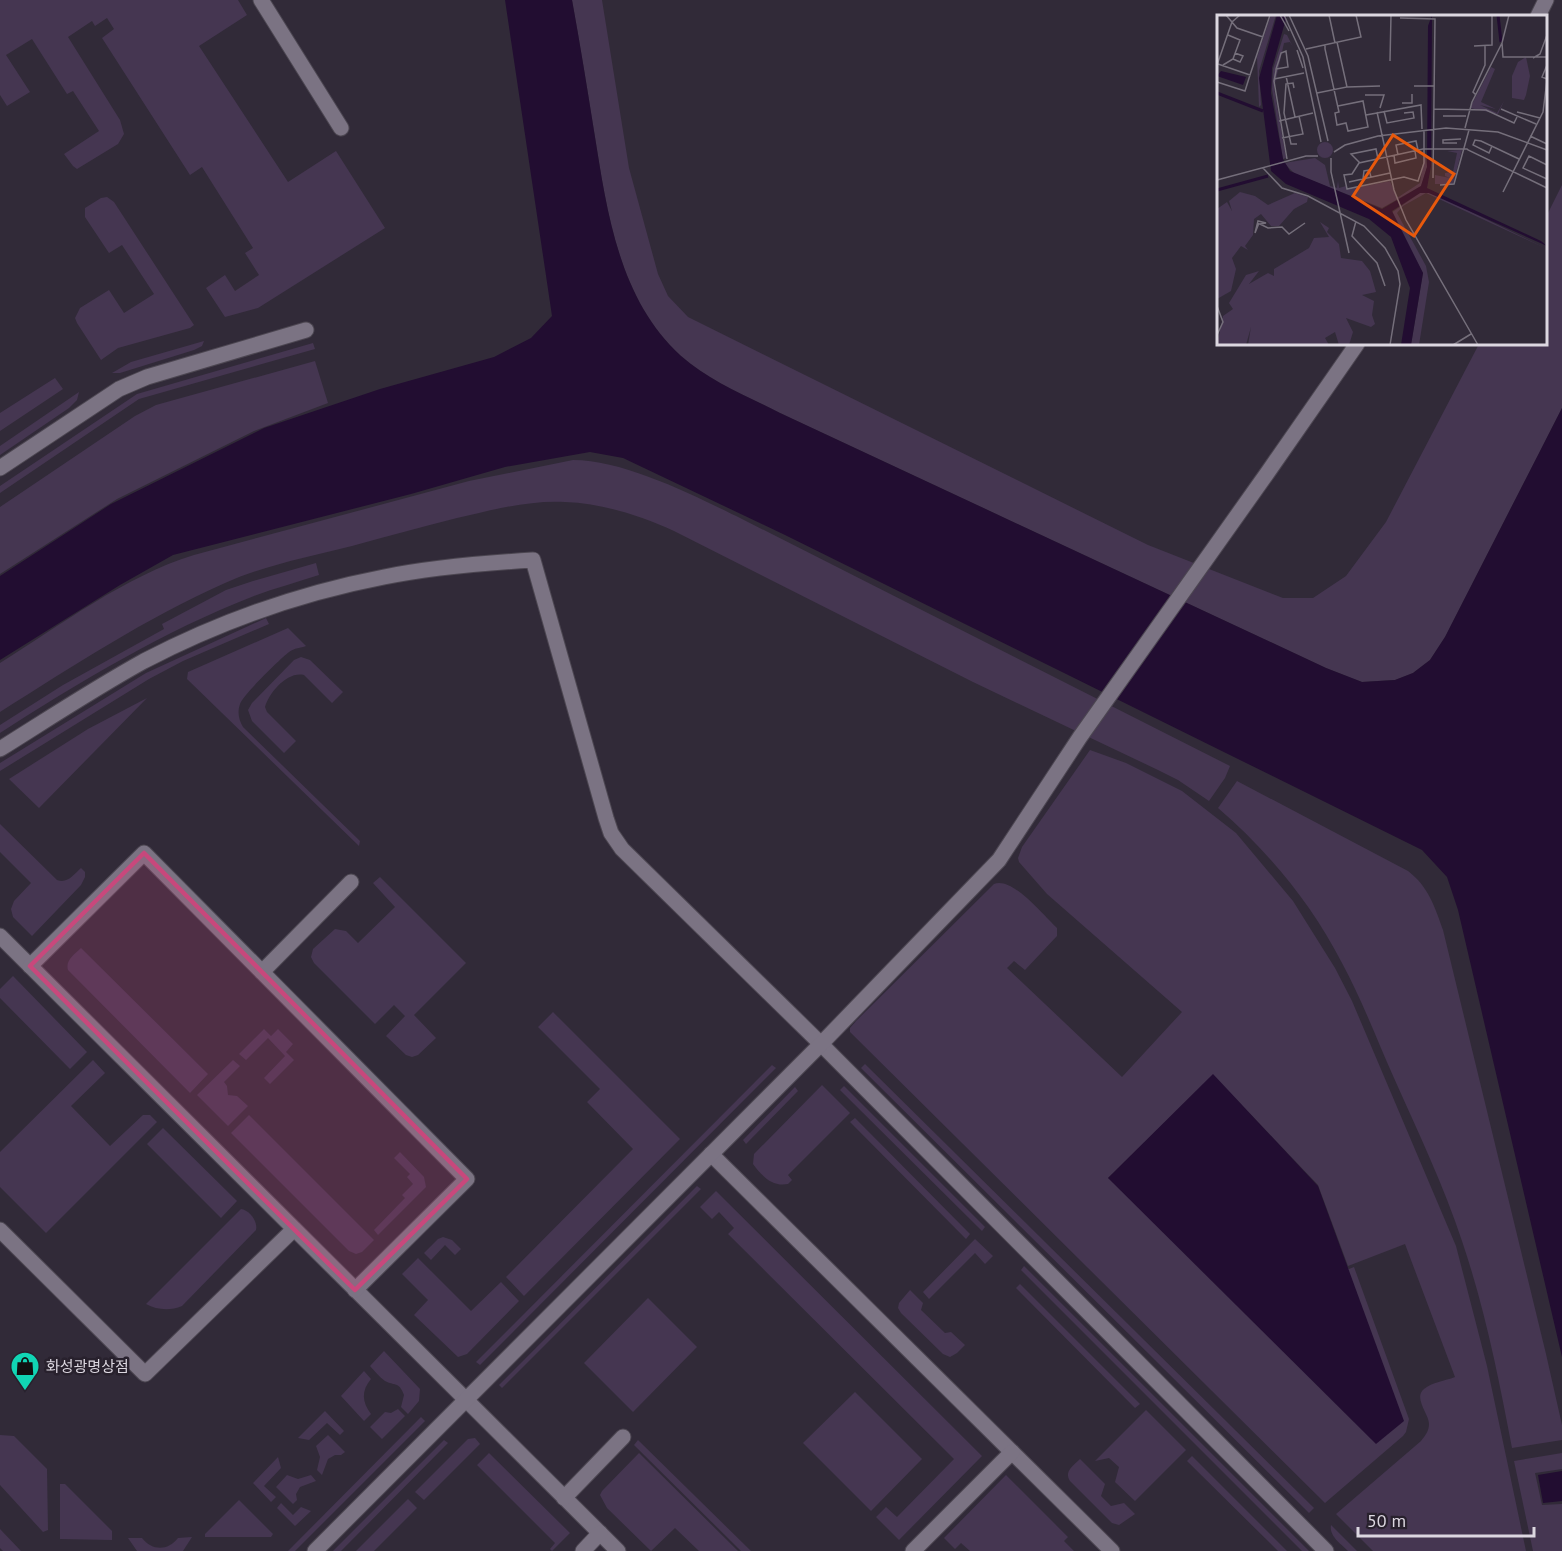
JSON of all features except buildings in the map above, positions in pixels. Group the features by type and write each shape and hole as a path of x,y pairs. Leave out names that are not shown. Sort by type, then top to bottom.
{"street":[{"path":"261,0 342,128"},
{"path":"1538,15 1546,0"},
{"path":"0,468 119,388 147,377 306,330"},
{"path":"315,1551 820,1044 999,860 1080,736 1356,345"},
{"path":"0,749 145,661 261,610 319,591 385,576 487,563 533,560 611,833 622,849 1326,1551"},
{"path":"30,966 144,853 467,1179 355,1290"},
{"path":"262,972 351,882"},
{"path":"0,936 618,1551"},
{"path":"711,1154 1112,1551"},
{"path":"0,1230 145,1374 294,1229"},
{"path":"564,1498 623,1437"},
{"path":"913,1551 1012,1452"},
{"path":"583,1551 600,1533"}],"highlighted area":[{"path":"144,853 467,1179 355,1290 30,966"}],"shaded area":[{"path":"0,0 238,0 247,15 199,46 288,182 336,151 385,228 258,308 225,317 206,288 225,275 235,291 259,275 245,253 253,248 202,167 190,175 102,38 114,29 107,18 95,26 92,21 68,37 120,120 124,134 118,144 77,169 64,154 99,131 73,91 67,94 32,39 6,55 30,92 7,106 0,95"},
{"path":"505,0 572,0 604,192 619,252 629,280 643,308 660,333 692,365 729,388 780,413 1326,668 1362,682 1395,680 1413,673 1430,660 1445,637 1562,408 1562,1357 1458,910 1447,877 1422,850 785,535 623,458 590,452 505,467 411,494 173,555 120,585 0,660 0,576 111,504 264,428 380,389 494,357 531,338 552,316"},
{"path":"572,0 602,0 629,168 658,274 668,296 688,317 1148,545 1283,598 1313,598 1346,576 1386,522 1478,345 1547,345 1547,215 1562,185 1562,408 1445,637 1430,660 1413,673 1395,680 1362,682 1326,668 780,413 704,373 681,356 660,333 643,308 629,280 619,252 604,192"},
{"path":"107,197 114,202 194,325 118,348 101,360 77,323 75,318 80,308 109,290 124,313 154,294 122,245 109,253 85,217 85,208"},
{"path":"204,341 202,346 194,350 120,373 112,373 131,362"},
{"path":"313,343 315,349 139,399 0,493 0,486 137,394"},
{"path":"315,361 328,403 254,431 117,499 0,574 0,507 135,416 156,405"},
{"path":"55,378 63,389 0,431 0,413"},
{"path":"79,392 77,400 69,408 0,455 0,446"},
{"path":"573,460 615,466 682,490 1230,766 1225,778 1209,801 1178,780 973,682 674,531 621,511 565,502 524,504 457,518 256,571 167,611 82,660 0,712 0,663 118,588 168,564 469,481"},
{"path":"316,563 319,575 254,596 155,641 92,676 0,733 0,725 63,685 164,629 162,624 226,590"},
{"path":"266,618 269,624 183,661 149,679 0,771 0,763 146,673"},
{"path":"288,628 306,646 289,652 254,685 240,704 240,719 243,727 360,841 359,846 187,679 188,672"},
{"path":"301,657 310,660 343,692 332,703 304,675 291,676 280,684 270,696 265,707 267,712 296,741 284,753 252,721 248,710 294,660"},
{"path":"147,698 39,808 9,779 88,729"},
{"path":"1090,750 1126,763 1182,791 1236,833 1293,901 1335,968 1352,1001 1456,1246 1487,1366 1526,1551 1373,1551 1336,1514 1421,1441 1428,1431 1429,1424 1421,1401 1421,1393 1431,1385 1455,1377 1405,1244 1348,1266 1318,1185 1213,1075 1108,1178 1349,1269 1354,1267 1409,1419 1403,1436 1325,1503 850,1032 850,1028 856,1021 994,884 1001,883 1018,891 1057,928 1057,936 1025,970 1014,961 1007,968 1122,1077 1182,1012 1047,894 1019,862 1022,847"},
{"path":"1237,781 1408,871 1421,883 1430,897 1443,930 1546,1354 1562,1425 1562,1440 1512,1448 1497,1370 1478,1292 1439,1179 1363,1006 1330,941 1288,880 1254,842 1218,808"},
{"path":"0,824 57,880 68,880 81,868 85,872 81,885 32,936 13,917 11,909 14,901 31,883 0,852"},
{"path":"380,877 466,963 414,1015 436,1038 418,1055 412,1057 406,1055 386,1036 405,1016 394,1005 375,1024 314,963 311,957 313,949 335,929 346,931 358,943 395,907 373,883"},
{"path":"81,948 208,1074 190,1093 68,970 69,960"},
{"path":"13,976 87,1052 70,1069 0,998 0,989"},
{"path":"553,1012 680,1139 524,1296 506,1277 633,1149 587,1102 600,1089 538,1027"},
{"path":"264,1029 271,1036 278,1029 293,1044 286,1052 294,1060 270,1084 264,1078 285,1056 268,1038 246,1060 239,1054"},
{"path":"93,1060 105,1073 71,1106 110,1146 143,1115 150,1115 157,1122 46,1233 0,1187 0,1152"},
{"path":"233,1060 240,1066 224,1082 228,1095 237,1096 248,1106 228,1126 197,1095"},
{"path":"865,1064 1314,1508 1309,1513 861,1068"},
{"path":"772,1065 776,1068 480,1365 476,1362"},
{"path":"1213,1074 1318,1186 1404,1421 1376,1444 1108,1178"},
{"path":"822,1085 850,1113 788,1175 792,1180 788,1184 772,1182 753,1164 754,1154"},
{"path":"844,1086 985,1227 982,1231 840,1090"},
{"path":"795,1087 798,1091 746,1144 743,1140"},
{"path":"249,1115 374,1240 362,1252 356,1254 349,1251 231,1133"},
{"path":"855,1118 970,1234 966,1239 850,1122"},
{"path":"163,1128 237,1201 221,1218 147,1144"},
{"path":"400,1152 424,1177 426,1187 378,1235 374,1230 405,1198 402,1195 413,1184 407,1177 410,1174 394,1158"},
{"path":"697,1186 701,1189 502,1388 499,1385"},
{"path":"716,1191 982,1456 899,1540 876,1517 886,1507 897,1517 954,1459 728,1234 734,1228 719,1212 712,1219 700,1207"},
{"path":"241,1209 252,1216 256,1223 256,1230 182,1306 164,1309 146,1304"},
{"path":"443,1237 452,1240 461,1249 455,1255 445,1245 431,1260 424,1253"},
{"path":"975,1239 993,1256 985,1264 975,1253 929,1299 923,1292"},
{"path":"418,1258 471,1311 501,1282 519,1301 467,1354 458,1357 414,1315 428,1300 402,1274"},
{"path":"1024,1266 1309,1551 1302,1551 1021,1270"},
{"path":"1020,1284 1140,1404 1135,1408 1016,1288"},
{"path":"910,1290 923,1303 921,1310 945,1333 951,1332 965,1345 957,1353 950,1357 943,1354 901,1313 898,1308 899,1303"},
{"path":"648,1298 697,1347 633,1412 584,1363"},
{"path":"384,1351 420,1389 419,1401 408,1414 401,1407 404,1395 400,1388 385,1381 370,1366"},
{"path":"364,1371 371,1379 364,1392 364,1397 371,1414 364,1421 341,1396"},
{"path":"855,1392 922,1459 871,1511 803,1443"},
{"path":"398,1409 405,1416 382,1439 370,1427 385,1412 391,1413"},
{"path":"1146,1410 1186,1450 1135,1501 1115,1482 1119,1467 1109,1458 1095,1461"},
{"path":"325,1411 344,1431 340,1435 327,1423 309,1440 298,1438"},
{"path":"421,1417 425,1421 295,1551 288,1551"},
{"path":"0,1435 14,1436 47,1469 48,1530 43,1532 0,1485"},
{"path":"328,1435 345,1452 328,1459 322,1475 317,1470 320,1457 316,1446"},
{"path":"475,1438 480,1444 424,1500 415,1492 468,1439"},
{"path":"444,1440 448,1443 341,1551 333,1551"},
{"path":"638,1440 751,1551 741,1551 634,1445"},
{"path":"489,1453 570,1533 552,1551 550,1549 555,1543 477,1465"},
{"path":"639,1453 738,1551 699,1551 675,1528 651,1551 607,1508 600,1495 602,1491"},
{"path":"1562,1453 1562,1469 1535,1473 1542,1505 1562,1504 1562,1551 1533,1551 1514,1461"},
{"path":"1192,1456 1287,1551 1278,1551 1187,1461"},
{"path":"278,1457 281,1468 264,1486 276,1497 271,1502 253,1483"},
{"path":"1080,1459 1105,1484 1101,1496 1111,1506 1124,1503 1135,1514 1119,1525 1112,1523 1070,1481 1069,1471"},
{"path":"1562,1471 1562,1501 1543,1503 1538,1475"},
{"path":"287,1475 298,1479 311,1475 316,1481 300,1487 296,1494 297,1500 293,1504 276,1487"},
{"path":"1006,1475 1068,1537 1064,1541 1074,1551 970,1551 961,1543 955,1549 944,1538"},
{"path":"60,1484 65,1484 112,1531 112,1540 60,1539"},
{"path":"408,1499 417,1508 374,1551 356,1551"},
{"path":"239,1500 273,1534 271,1537 205,1537 205,1534"},
{"path":"281,1503 293,1515 301,1507 311,1511 295,1526 277,1508"},
{"path":"1331,1525 1357,1551 1348,1551 1333,1536"},
{"path":"0,1529 21,1551 3,1551 0,1548"},
{"path":"192,1537 183,1551 137,1551 128,1538 142,1538 150,1545 160,1548 170,1545 178,1538"}],"place":[{"name":"화성광명상점","path":"25,1392"}]}
